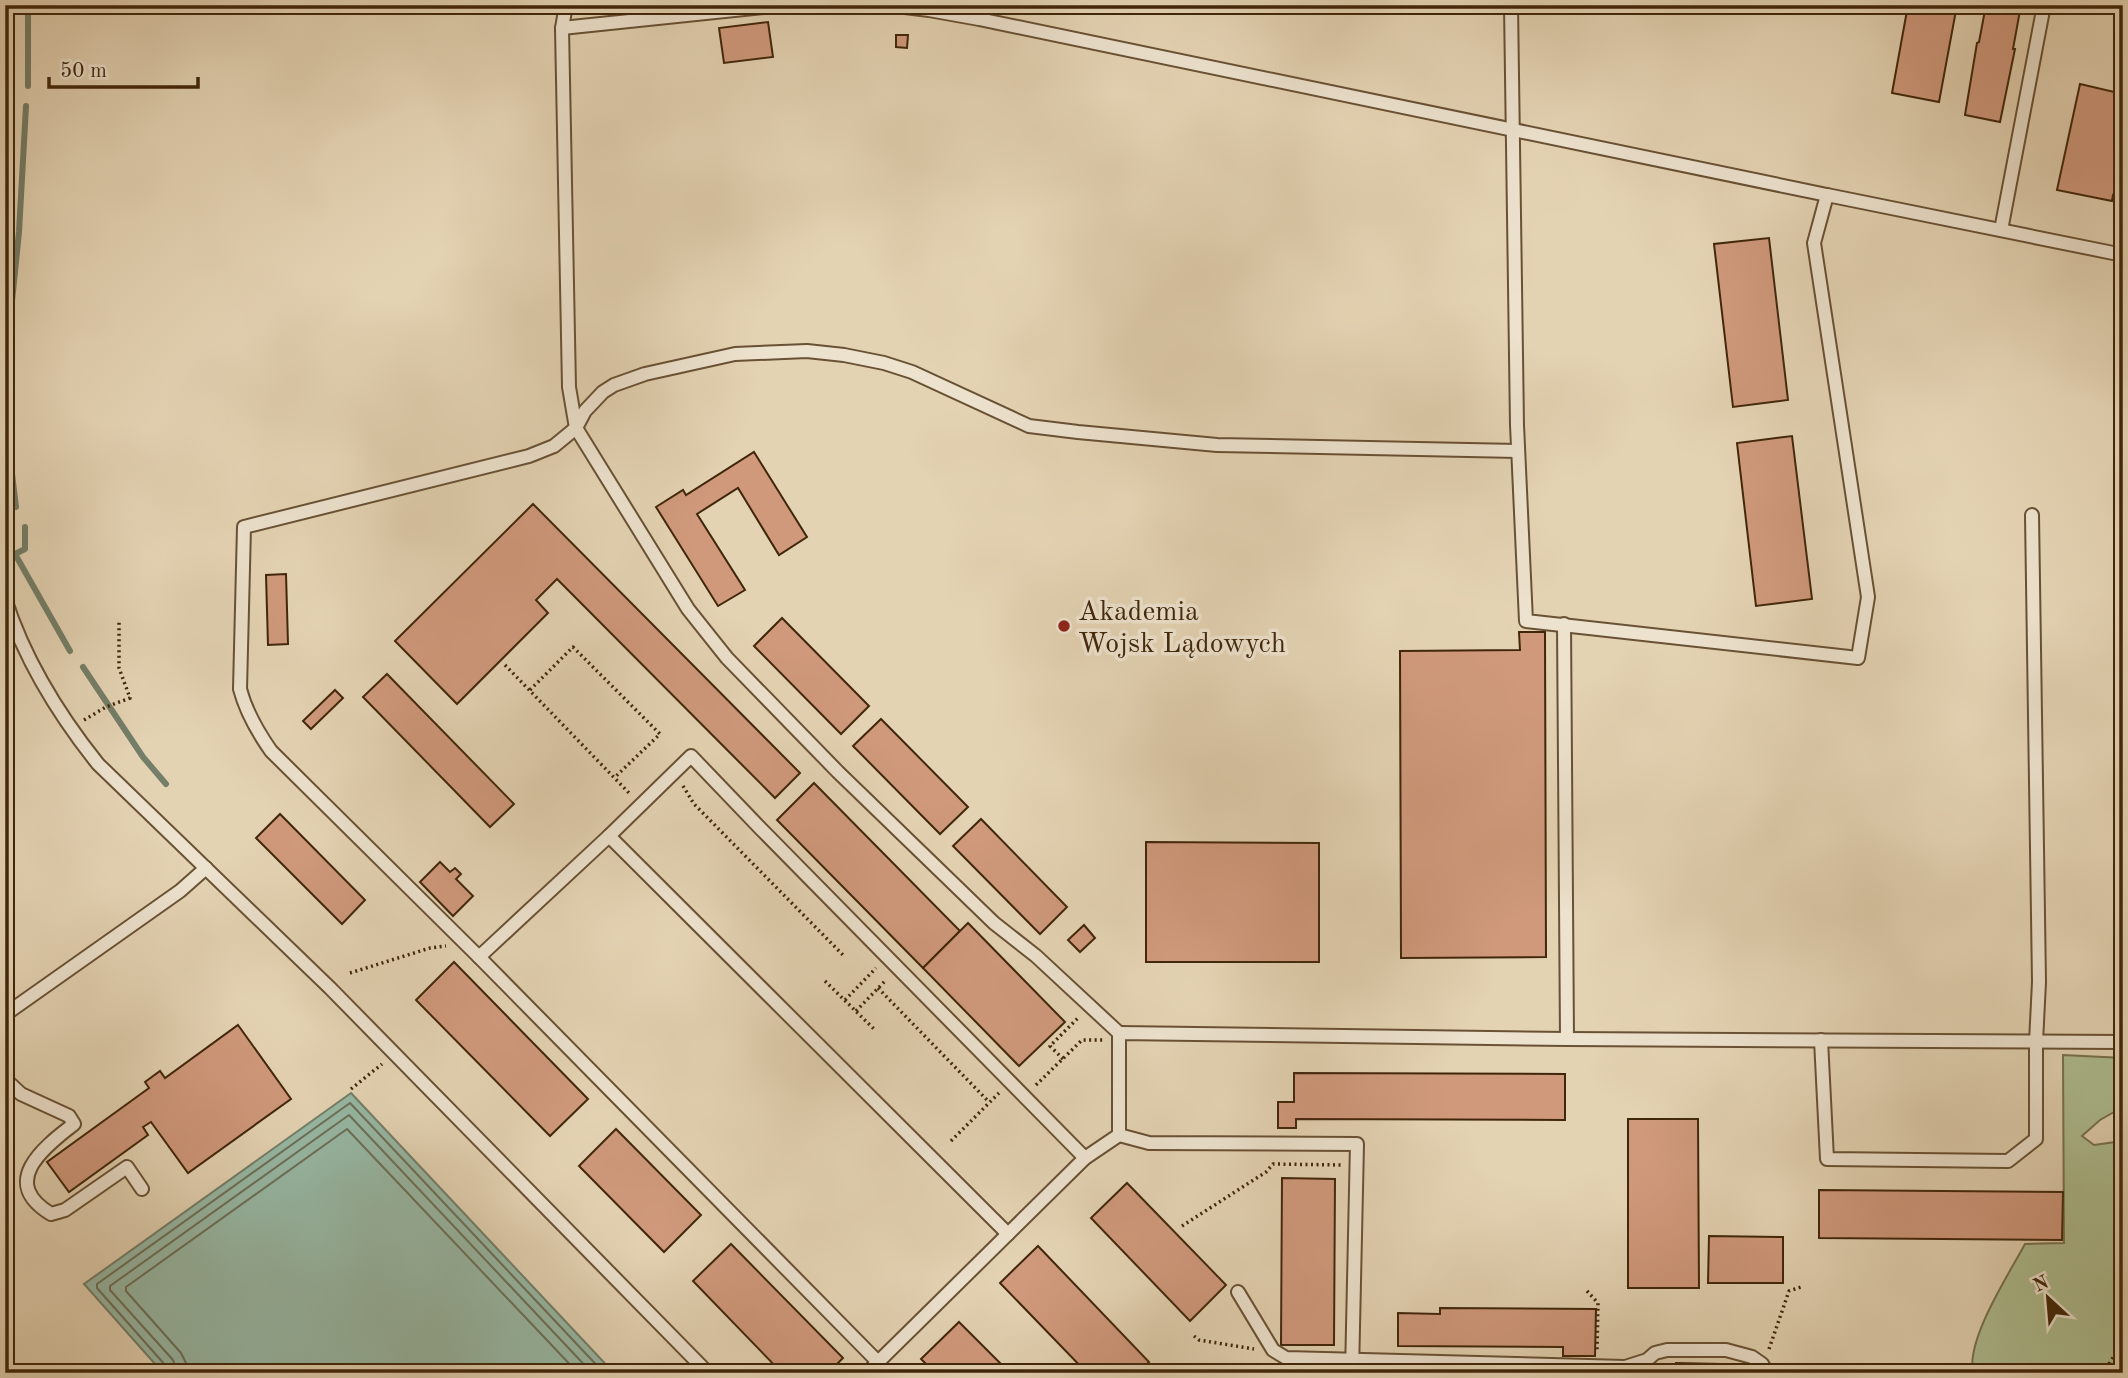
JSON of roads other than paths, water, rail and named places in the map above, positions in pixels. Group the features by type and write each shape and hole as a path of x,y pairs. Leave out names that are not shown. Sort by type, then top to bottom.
{"lane":[{"path":"566,5 562,28 569,387 576,428 688,609 727,658 838,772 994,923 1036,957 1119,1033 2123,1042"},
{"path":"562,28 783,5"},
{"path":"889,5 979,19 2123,255"},
{"path":"1511,5 1518,451 1526,621 1857,658 1868,597 1814,243 1827,195"},
{"path":"2001,230 2044,5"},
{"path":"1353,1366 1357,1144 1149,1143 1119,1135 1085,1158 872,1369 479,957 271,751 258,734 248,715 240,689 244,527 530,456 554,446 576,428 585,411 603,392 645,374 735,354 807,351 844,355 903,369 1029,426 1217,445 1518,451"},
{"path":"1821,1040 1826,1159 2008,1161 2036,1139 2039,982 2032,515"},
{"path":"5,599 13,624 39,681 97,764 330,988 704,1372"},
{"path":"1564,624 1567,1039"},
{"path":"479,957 691,756 1085,1158"},
{"path":"609,836 1008,1234"},
{"path":"5,1017 180,891 206,868"},
{"path":"1119,1033 1119,1135"},
{"path":"5,1079 21,1094 69,1116 74,1124 46,1146 27,1169 24,1185 27,1196 37,1206 51,1214 65,1210 127,1167 142,1189"},
{"path":"1238,1292 1273,1350 1286,1358 1298,1360 1353,1366 1625,1367 1667,1350 1726,1350 1742,1353 1758,1361 1768,1373"}],"water":[{"path":"351,1093 614,1373 163,1373 84,1284"}],"waterway":[{"path":"28,5 28,86"},
{"path":"16,507 8,440 9,331 19,232 26,106"},
{"path":"25,527 25,549 15,554 70,651"},
{"path":"83,667 143,757 166,784"}],"place":[{"name":"Akademia Wojsk Lądowych","path":"1064,626"}]}
